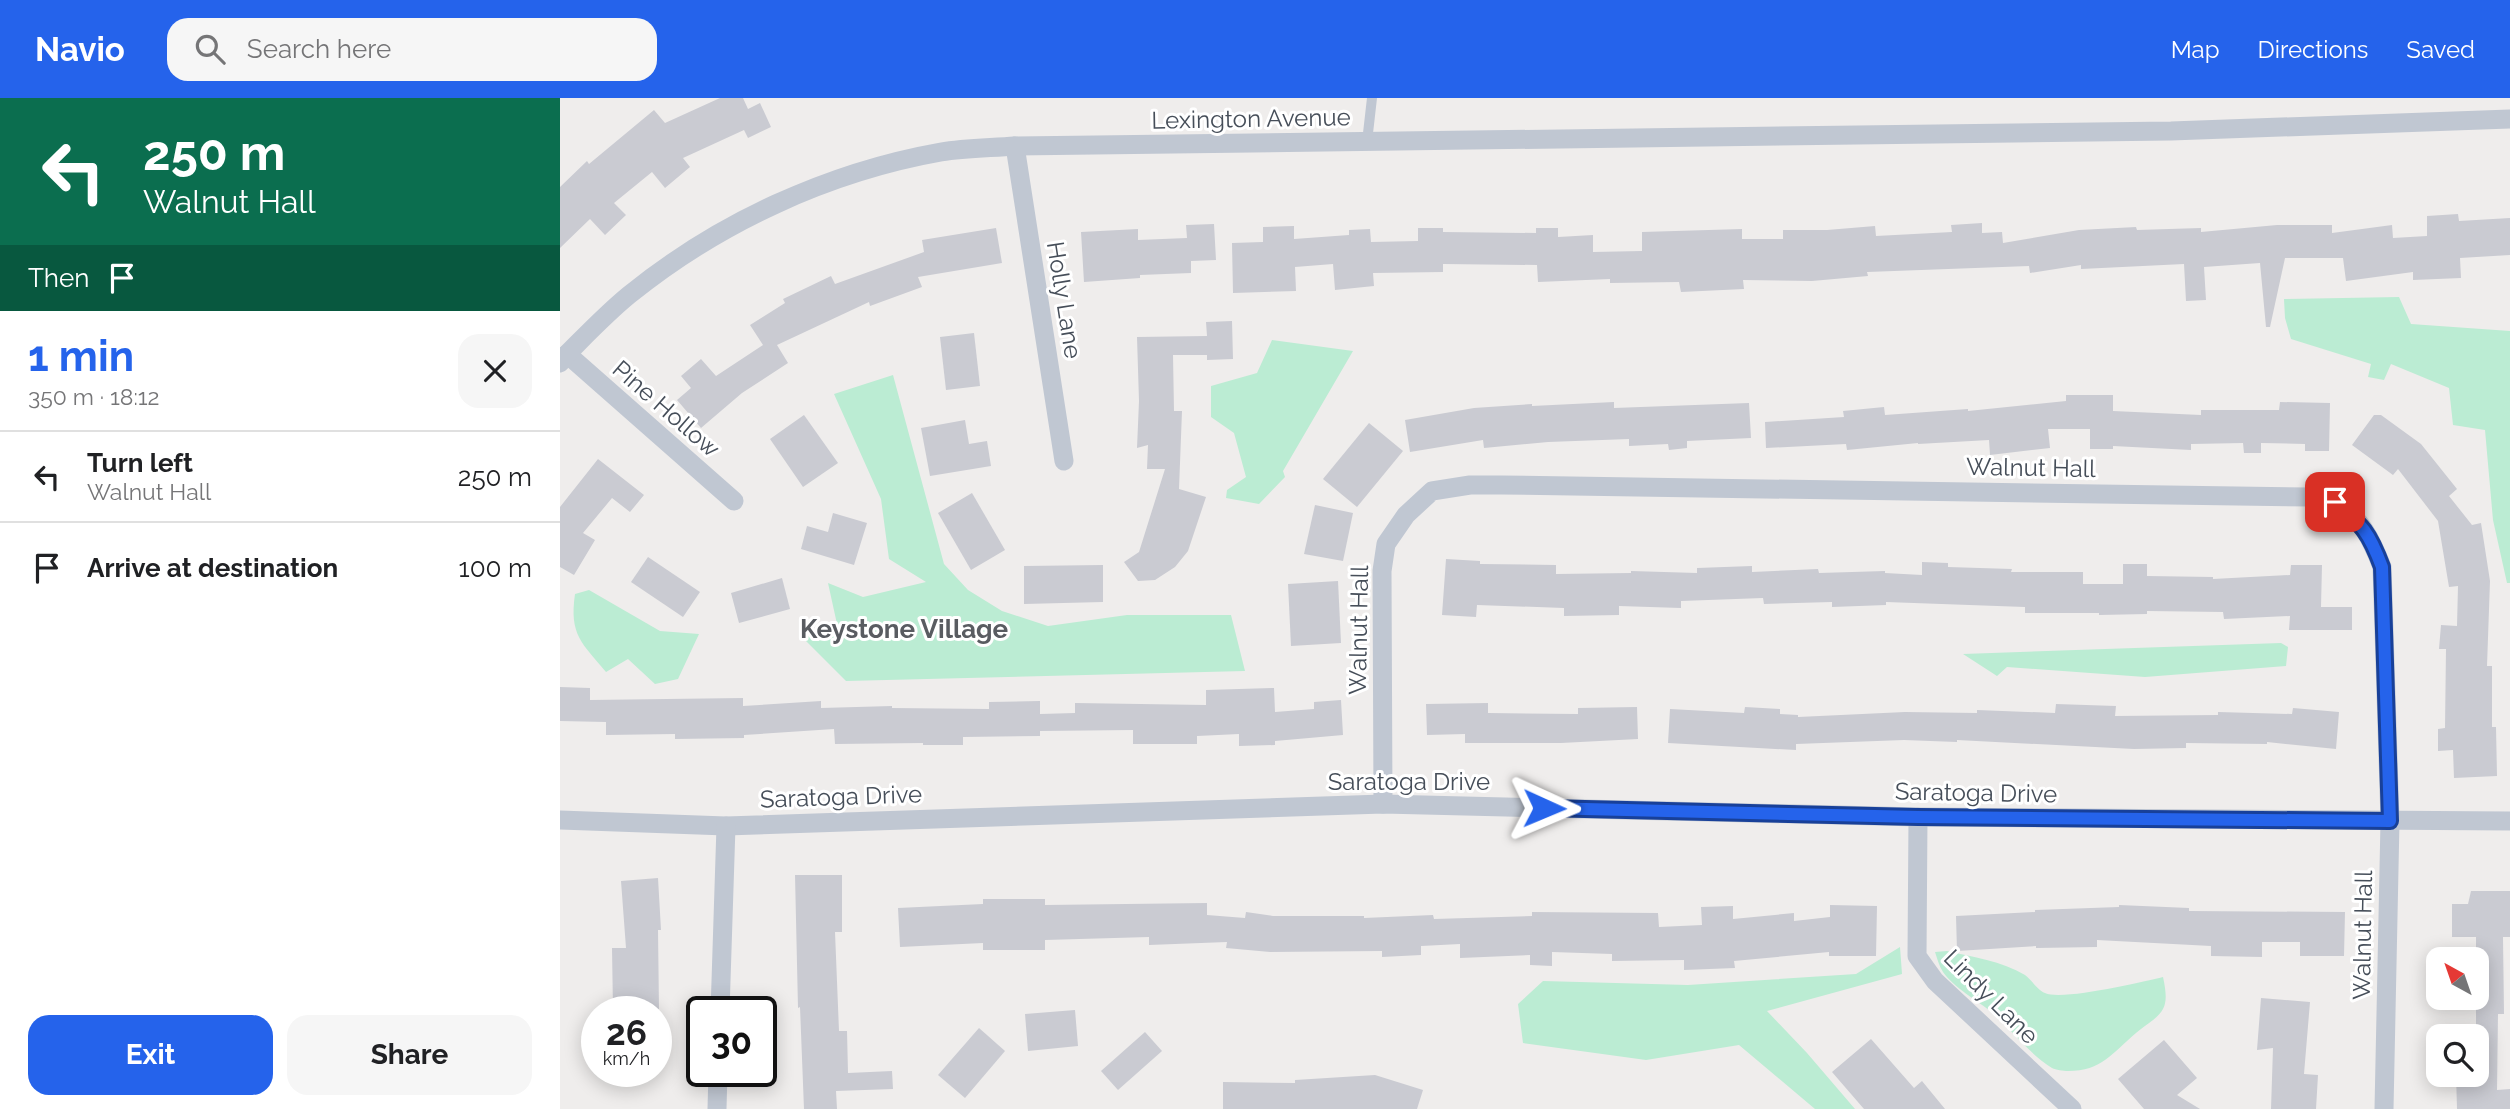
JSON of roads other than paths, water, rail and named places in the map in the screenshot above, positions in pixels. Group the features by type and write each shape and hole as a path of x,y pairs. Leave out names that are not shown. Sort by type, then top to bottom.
{"street":[{"name":"Lexington Avenue","path":"563,358 628,296 696,247 768,208 851,173 942,152 1015,146 2171,131 2510,119"},
{"name":"Holly Lane","path":"1015,146 1064,461"},
{"name":"Pine Hollow","path":"563,358 733,501"},
{"name":"Walnut Hall","path":"1383,804 1382,571 1386,544 1406,514 1432,491 1470,485 2309,497 2335,502 2357,521 2372,540 2382,567 2390,821 2384,1109"},
{"name":"Saratoga Drive","path":"560,820 726,826 1383,804 1918,817 2510,821"},
{"name":"Lindy Lane","path":"1918,817 1917,956 1935,981 2072,1109"},
{"path":"721,996 726,826"},
{"path":"717,1109 718,1087"}],"lane":[{"path":"1367,143 1372,98"}],"district":[{"name":"Keystone Village","path":"904,629"}]}
